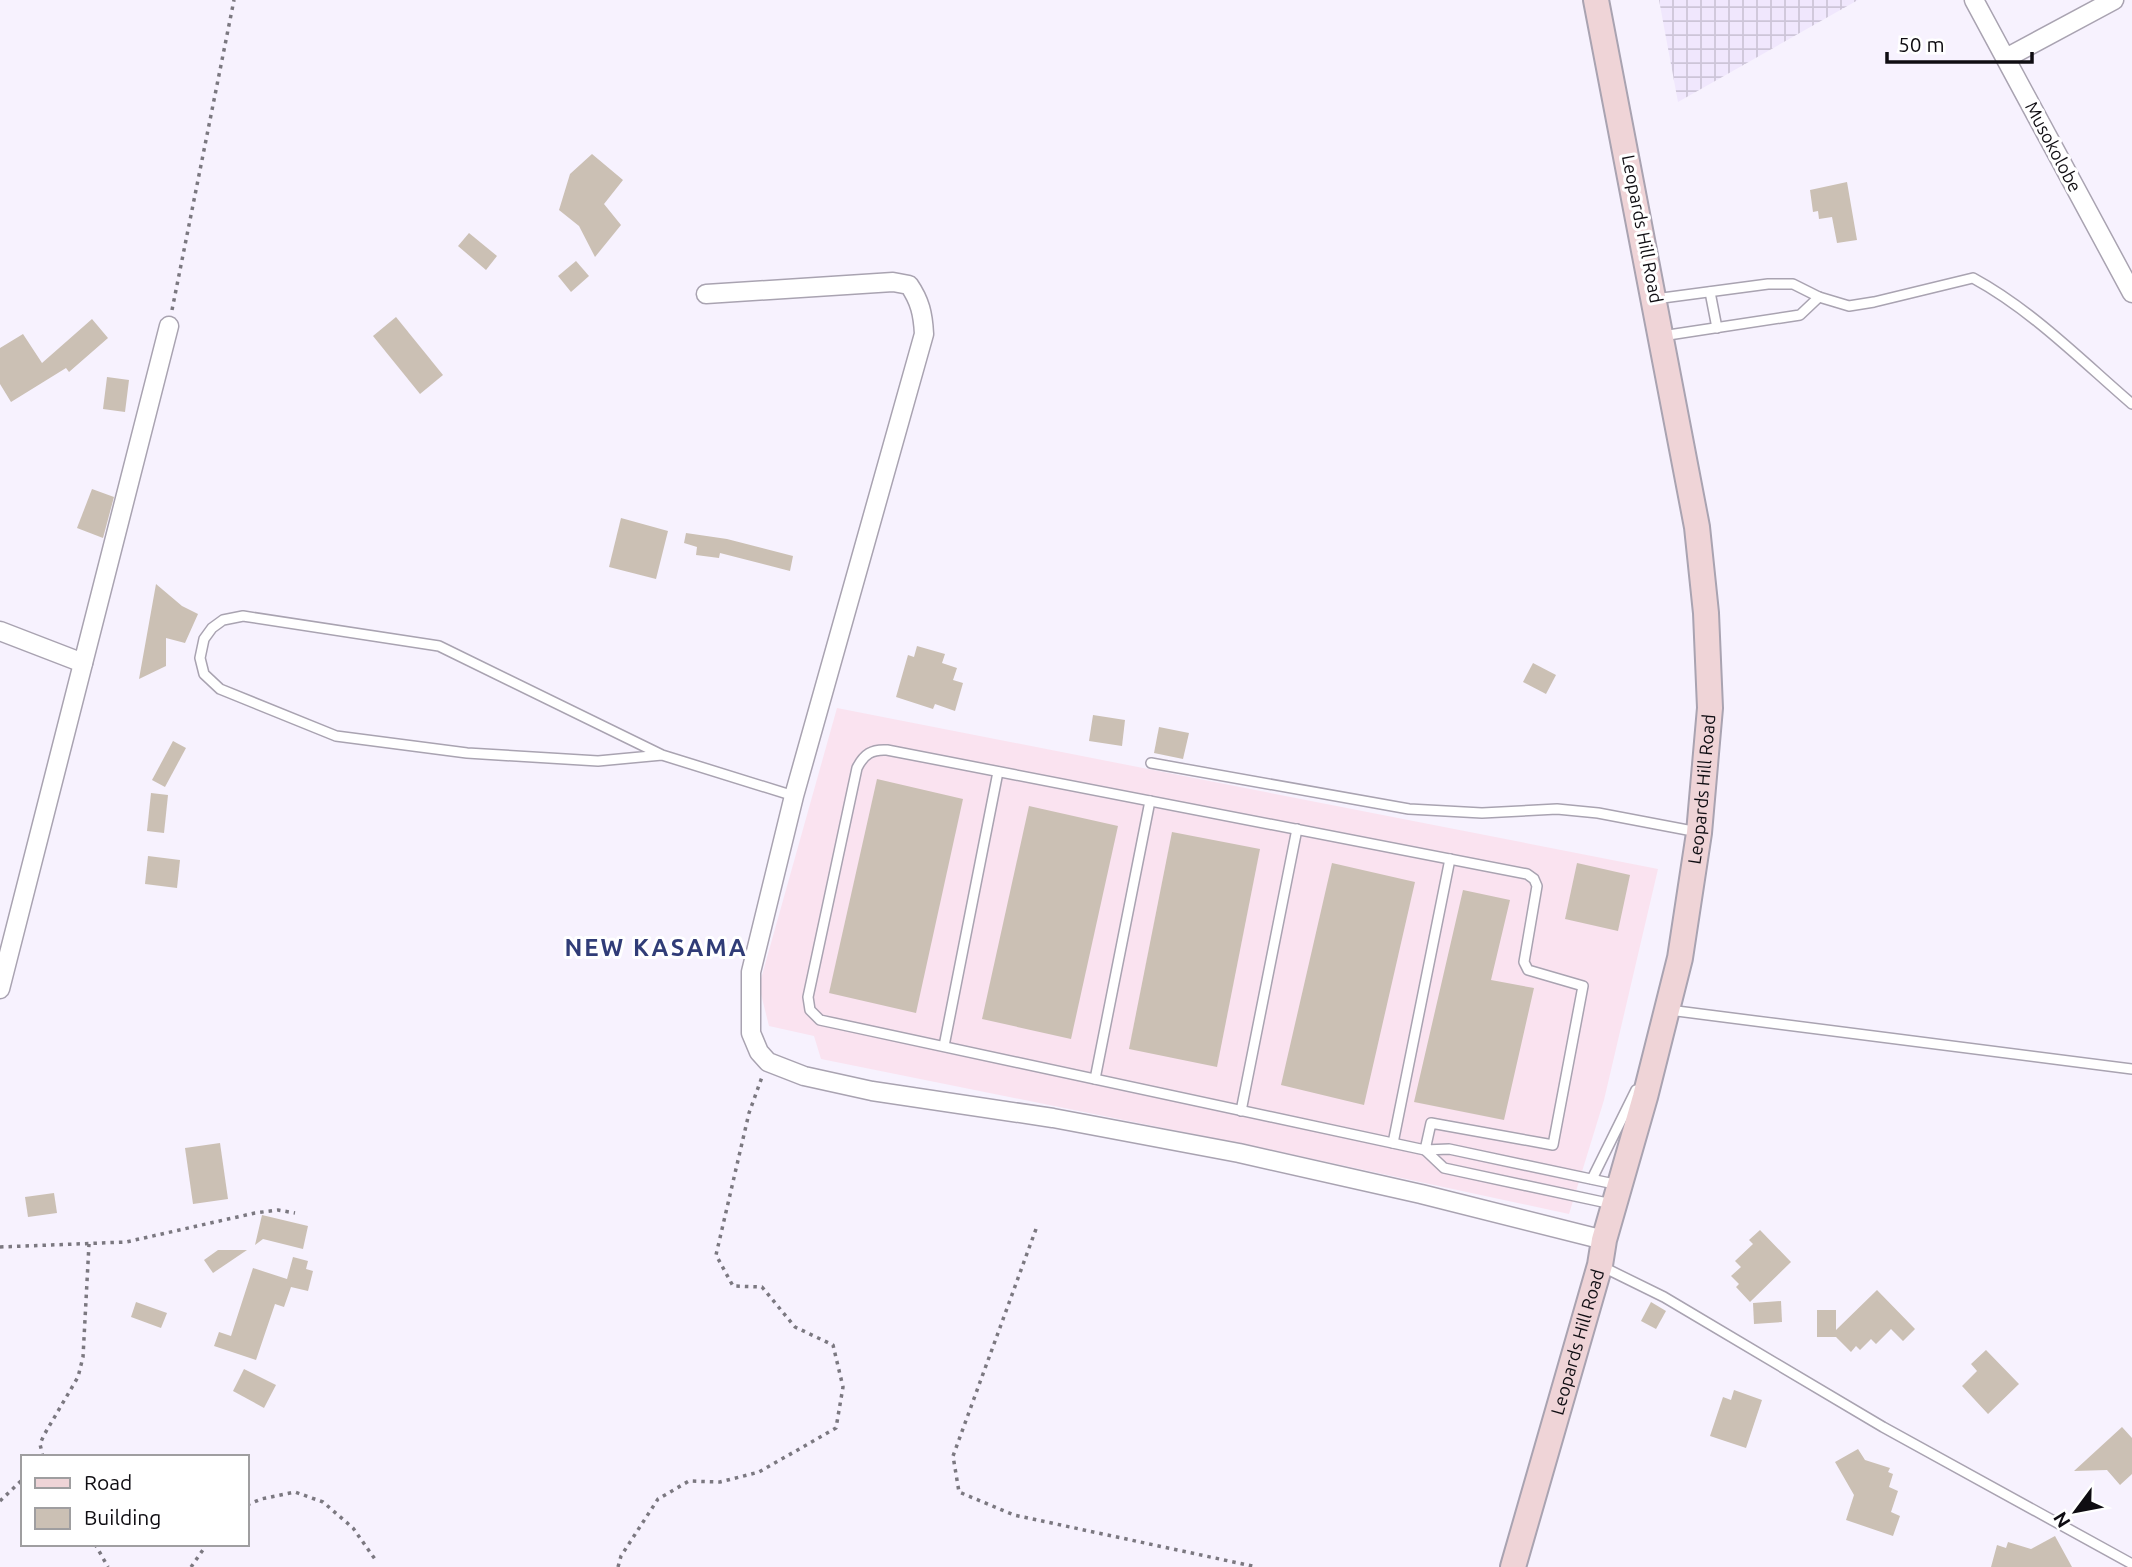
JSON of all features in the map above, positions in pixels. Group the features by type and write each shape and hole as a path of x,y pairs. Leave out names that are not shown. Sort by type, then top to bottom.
{"main road":[{"name":"Leopards Hill Road","path":"1513,1567 1600,1265 1604,1240 1680,958 1699,833 1710,708 1706,613 1698,527 1596,0"}],"street":[{"name":"Musokolobe","path":"1974,0 2132,293"},
{"path":"2006,58 2114,0"},
{"path":"706,294 894,282 909,285 918,298 923,314 924,334 794,796 751,972 751,1033 768,1062 804,1076 872,1091 1053,1118 1239,1153 1421,1194 1604,1240"},
{"path":"0,989 169,326"},
{"path":"0,631 83,663"}],"lane":[{"path":"1655,299 1768,284 1793,284 1819,297 1849,306 1973,278 1993,289 2132,404"},
{"path":"1710,292 1717,328"},
{"path":"1662,336 1800,315 1819,297"},
{"path":"662,755 598,761 467,753 335,737 220,690 204,674 200,658 204,639 212,628 223,620 243,616 439,646 662,755 794,796"},
{"path":"1425,1150 1431,1124 1553,1145 1583,986 1528,970 1526,967 1524,962 1537,886 1534,879 1527,874 887,750 875,749 863,757 857,768 808,997 810,1010 820,1020 1425,1150 1449,1149 1592,1179 1617,1195"},
{"path":"1151,763 1409,809 1482,813 1557,809 1598,813 1699,833"},
{"path":"944,1046 998,772"},
{"path":"1095,1079 1150,801"},
{"path":"1241,1111 1297,829"},
{"path":"1393,1143 1450,859"},
{"path":"1667,1010 2132,1069"},
{"path":"1592,1179 1658,1046"},
{"path":"1425,1150 1444,1168 1617,1195"},
{"path":"1600,1265 1664,1297 1883,1427 2132,1564"}],"path":[{"path":"169,326 234,0"},
{"path":"618,1567 621,1556 658,1499 689,1481 720,1482 759,1472 836,1428 843,1387 833,1345 795,1327 762,1287 733,1286 716,1255 749,1113 768,1062"},
{"path":"0,1247 126,1242 255,1213 278,1210 295,1213"},
{"path":"1036,1229 953,1456 959,1492 1014,1515 1257,1567"},
{"path":"43,1455 40,1444 78,1377 83,1357 89,1244"},
{"path":"0,1501 21,1481"},
{"path":"248,1505 295,1492 324,1502 354,1528 377,1562"},
{"path":"96,1546 107,1567"},
{"path":"191,1567 206,1546"}],"shaded area":[{"path":"1659,0 1858,0 1678,102"},
{"path":"837,708 1658,869 1604,1100 1569,1214 1267,1149 821,1059 814,1036 769,1026 759,986"}],"building":[{"path":"592,154 623,180 604,204 621,225 595,257 579,226 559,210 570,174"},
{"path":"1847,182 1857,240 1837,243 1832,217 1819,219 1818,211 1813,212 1810,190"},
{"path":"469,233 497,256 486,270 458,246"},
{"path":"576,261 589,276 571,292 558,276"},
{"path":"396,317 443,375 420,394 373,336"},
{"path":"92,319 108,338 69,372 66,368 11,402 0,384 0,348 23,334 42,363"},
{"path":"107,377 129,380 125,412 103,409"},
{"path":"92,489 114,497 103,538 77,528"},
{"path":"621,518 668,531 656,579 609,567"},
{"path":"686,533 727,539 793,556 790,571 720,553 719,558 696,555 697,547 684,543"},
{"path":"156,584 182,606 198,614 185,643 166,638 166,666 139,679"},
{"path":"917,646 945,654 942,663 957,668 953,680 963,683 955,711 935,704 933,709 896,697 908,655 914,657"},
{"path":"1533,663 1556,675 1546,694 1523,682"},
{"path":"1093,715 1125,720 1122,746 1089,741"},
{"path":"1159,727 1189,733 1183,759 1154,753"},
{"path":"173,741 186,748 165,787 152,780"},
{"path":"877,779 963,799 916,1013 829,993"},
{"path":"151,793 168,795 164,833 147,831"},
{"path":"1029,806 1118,826 1071,1039 982,1019"},
{"path":"1172,832 1260,849 1217,1067 1129,1049"},
{"path":"148,856 180,860 177,888 145,884"},
{"path":"1332,863 1415,882 1364,1105 1281,1085"},
{"path":"1577,863 1630,875 1618,931 1565,919"},
{"path":"1463,890 1510,900 1491,980 1534,988 1504,1120 1414,1102"},
{"path":"220,1143 228,1199 193,1204 185,1148"},
{"path":"54,1193 57,1213 28,1217 25,1197"},
{"path":"262,1215 308,1226 303,1249 263,1239 255,1245"},
{"path":"1760,1230 1791,1262 1750,1302 1736,1287 1739,1284 1731,1276 1741,1267 1735,1261 1753,1244 1749,1240"},
{"path":"218,1250 247,1250 213,1273 204,1260"},
{"path":"293,1257 308,1261 306,1269 313,1271 308,1291 291,1287 284,1307 275,1304 256,1360 214,1346 219,1332 231,1336 253,1268 287,1279"},
{"path":"1877,1290 1915,1329 1903,1341 1891,1329 1876,1344 1871,1339 1860,1350 1856,1346 1851,1352 1836,1337 1817,1337 1817,1310 1836,1310 1836,1330"},
{"path":"1781,1301 1782,1322 1754,1324 1753,1303"},
{"path":"136,1302 167,1313 161,1328 131,1317"},
{"path":"1651,1302 1666,1311 1656,1329 1641,1321"},
{"path":"1986,1350 2019,1384 1988,1414 1962,1386 1977,1371 1971,1364"},
{"path":"244,1369 276,1385 264,1408 233,1391"},
{"path":"1734,1390 1762,1400 1746,1448 1710,1436 1723,1397 1731,1400"},
{"path":"2122,1427 2132,1438 2132,1474 2120,1485 2107,1470 2074,1471"},
{"path":"1858,1449 1865,1460 1890,1468 1888,1472 1893,1474 1889,1487 1898,1491 1891,1512 1900,1516 1893,1536 1846,1520 1854,1495 1835,1462"},
{"path":"2055,1536 2072,1567 1991,1567 1997,1545 2006,1548 2008,1542 2031,1549"}],"district":[{"name":"NEW KASAMA","path":"656,948"}]}
